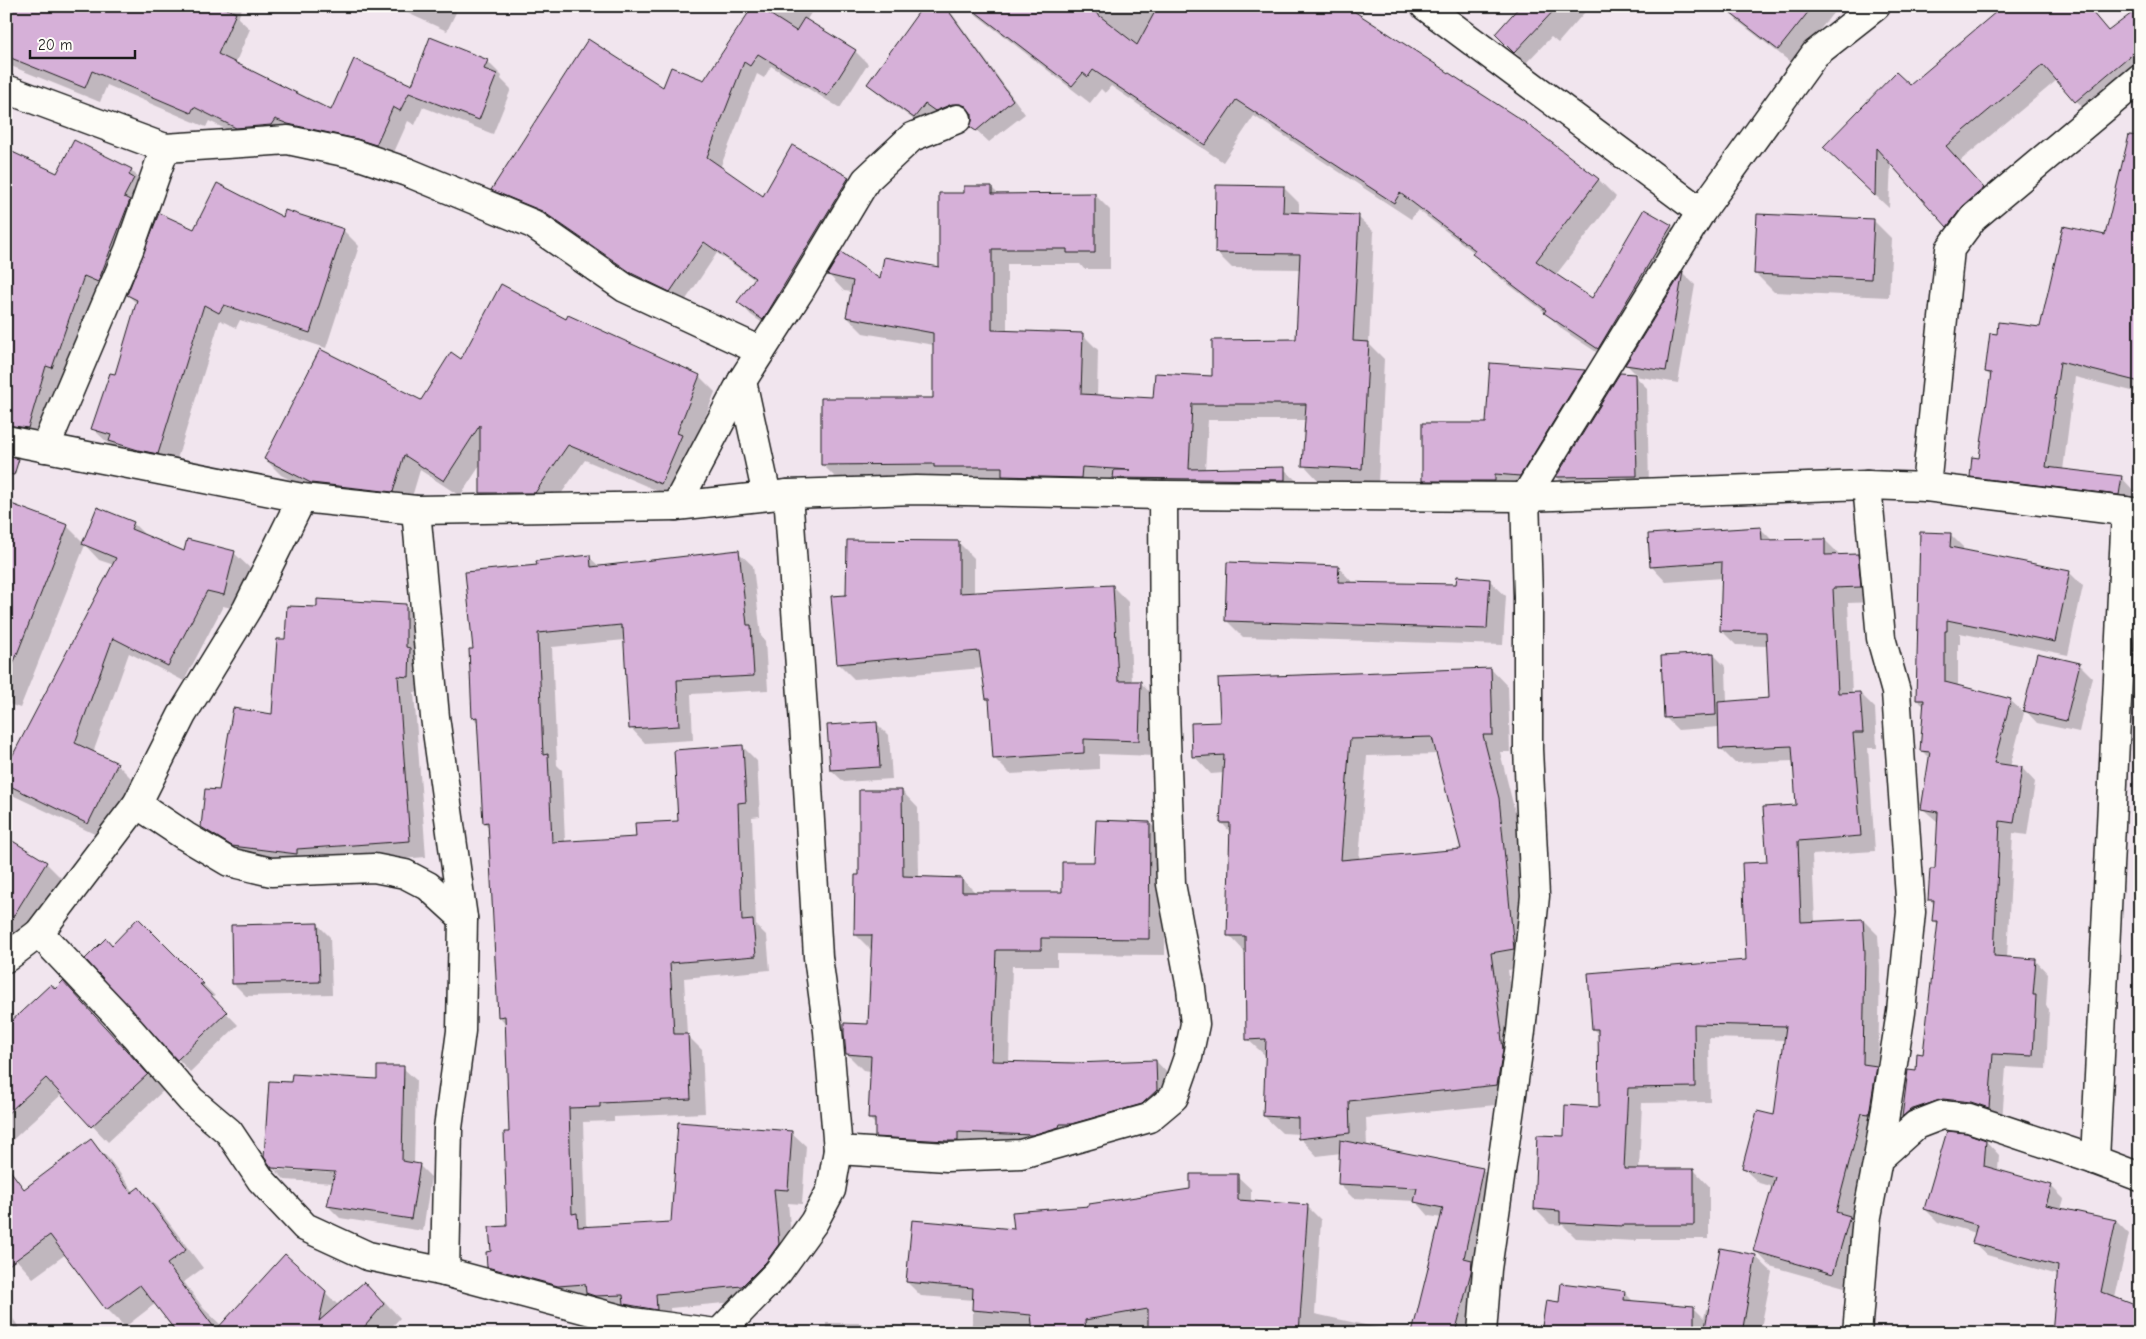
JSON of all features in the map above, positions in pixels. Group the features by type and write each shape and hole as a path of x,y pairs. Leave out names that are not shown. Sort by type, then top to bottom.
{"street":[{"path":"1425,6 1701,212"},
{"path":"1482,1333 1487,1270 1521,1031 1535,896 1528,748 1526,497 1701,212 1815,54 1876,6"},
{"path":"1926,487 1950,249 1973,218 2140,78"},
{"path":"6,89 165,148 288,140 354,154 407,172 533,224 625,288 761,351"},
{"path":"676,506 742,381 799,292 866,180 912,137 957,119"},
{"path":"45,448 129,250 165,148"},
{"path":"40,933 116,1014 191,1100 229,1132 261,1180 305,1228 368,1256 445,1272 632,1322 717,1333 778,1272 814,1222 831,1190 838,1150 828,1031 818,957 806,753 777,495 742,381"},
{"path":"6,440 302,498 416,510 676,506 777,495 916,490 1163,495 1526,497 1867,485 1926,487 2133,512 2096,1160"},
{"path":"1857,1333 1867,1216 1901,1012 1911,912 1896,692 1881,638 1867,485"},
{"path":"838,1150 947,1158 1021,1154 1149,1118 1174,1097 1188,1056 1195,1024 1191,988 1171,884 1164,680 1163,495"},
{"path":"6,958 40,933 137,804 182,715 247,608 302,498"},
{"path":"416,510 435,717 463,918 461,1031 448,1128 445,1272"},
{"path":"137,804 229,862 271,872 374,868 405,874 428,886 463,918"},
{"path":"1878,1159 1916,1125 1942,1115 1968,1118 2096,1160 2140,1177"}],"building":[{"path":"6,6 220,6 236,13 218,54 331,110 354,59 412,85 430,37 488,60 484,69 497,74 479,120 409,93 400,111 393,107 376,145 288,124 275,119 271,125 236,128 194,107 191,113 92,71 85,88 6,56"},
{"path":"753,6 757,6 796,31 804,18 856,50 827,96 758,54 750,66 744,62 707,157 763,196 792,145 849,177 763,320 737,302 755,278 704,242 670,292 633,274 542,211 491,190 588,39 663,87 671,67 704,80"},
{"path":"923,6 945,6 1013,100 976,131 970,127 972,114 966,106 952,104 935,111 925,104 914,118 867,84"},
{"path":"968,6 1087,6 1137,45 1158,6 1346,6 1526,123 1599,179 1536,261 1592,298 1644,209 1672,225 1598,349 1544,313 1546,310 1472,254 1475,250 1400,193 1394,203 1236,100 1205,145 1093,70 1088,77 1083,73 1072,86"},
{"path":"1520,6 1558,6 1514,53 1495,34"},
{"path":"1721,6 1813,6 1778,50"},
{"path":"2003,6 2087,6 2108,31 2140,7 2140,47 2075,102 2043,65 1946,146 1984,188 1963,206 1947,227 1876,148 1875,196 1823,147 1896,72 1910,85"},
{"path":"2129,135 2140,136 2140,382 2060,362 2046,467 2122,476 2119,495 1970,477 1972,457 1979,458 1991,373 1985,372 1990,333 1997,334 1998,322 2040,327 2063,226 2105,235"},
{"path":"74,140 132,169 129,175 134,178 124,197 130,200 98,282 84,276 52,368 46,366 28,428 6,425 6,149 57,173"},
{"path":"217,183 283,217 285,210 344,229 310,333 224,305 219,313 204,305 158,454 109,441 111,435 91,429 110,373 115,374 137,300 127,295 159,213 194,229"},
{"path":"1216,185 1284,186 1283,212 1359,215 1353,341 1369,342 1362,469 1302,466 1306,404 1192,404 1189,469 1285,467 1285,480 1113,478 1114,470 1130,470 1082,467 1081,478 1002,476 1002,467 934,467 934,464 821,465 821,398 933,398 933,333 846,317 853,281 827,275 841,252 880,279 884,257 939,267 939,193 964,193 964,186 992,186 992,194 1095,193 1095,253 1067,253 1067,249 992,249 992,330 1083,333 1081,394 1153,398 1155,373 1212,376 1212,340 1296,339 1300,254 1215,253"},
{"path":"1757,214 1874,219 1871,279 1754,274"},
{"path":"1683,271 1666,371 1625,365"},
{"path":"501,284 566,319 568,315 700,375 677,433 682,435 661,484 568,445 535,493 480,493 480,425 444,481 404,455 393,492 311,483 264,459 320,349 421,400 451,352 461,359"},
{"path":"1490,363 1585,370 1520,476 1495,474 1495,481 1422,481 1422,423 1486,423"},
{"path":"1620,373 1635,374 1637,476 1556,477"},
{"path":"6,456 19,459 14,475 6,474"},
{"path":"6,502 68,525 8,677 6,677"},
{"path":"97,507 134,522 131,529 184,551 187,539 235,551 224,595 207,591 168,666 113,638 75,743 118,763 88,824 6,784 6,768 116,558 82,544"},
{"path":"1761,527 1762,540 1825,539 1825,555 1858,554 1861,587 1833,588 1838,693 1860,692 1863,733 1853,733 1861,836 1798,841 1801,922 1863,919 1865,952 1863,1064 1877,1066 1869,1114 1862,1113 1836,1212 1850,1216 1833,1274 1753,1251 1775,1177 1742,1168 1757,1111 1774,1115 1786,1026 1694,1024 1695,1087 1628,1088 1624,1169 1694,1169 1694,1225 1622,1226 1560,1223 1560,1211 1534,1209 1537,1135 1564,1136 1565,1105 1599,1107 1598,1029 1592,1029 1588,973 1746,960 1742,863 1767,862 1763,807 1796,805 1792,746 1719,749 1718,702 1769,698 1766,632 1720,631 1722,562 1650,567 1648,534"},
{"path":"1920,532 1951,533 1950,547 2070,571 2055,642 1947,620 1947,631 1945,631 1945,682 2011,699 1994,763 2022,767 2014,823 2000,821 1994,956 2036,959 2033,995 2036,995 2033,1056 1993,1054 1989,1108 1971,1102 1943,1099 1910,1110 1902,1117 1908,1070 1916,1071 1917,1053 1923,1054 1938,921 1932,921 1934,900 1928,900 1930,869 1935,869 1938,812 1921,809 1930,752 1920,751 1924,700 1916,700"},
{"path":"847,540 959,541 959,593 1113,585 1118,681 1141,681 1139,741 1084,739 1084,753 993,759 989,699 986,699 979,651 837,664 831,596 846,595"},
{"path":"739,550 747,625 751,625 754,676 677,680 679,726 629,729 623,628 621,628 621,625 538,633 543,755 548,754 552,842 636,837 635,823 678,821 674,750 743,745 746,802 738,803 742,921 753,920 756,956 670,963 674,1034 688,1034 691,1099 600,1103 600,1107 569,1108 572,1214 577,1213 578,1227 671,1222 678,1122 792,1131 788,1190 774,1189 779,1244 766,1262 742,1286 656,1294 657,1310 624,1304 623,1295 595,1296 586,1293 585,1284 558,1286 487,1267 486,1252 491,1251 489,1227 507,1226 504,1132 509,1132 505,1016 498,1017 488,822 483,823 477,717 472,718 469,649 473,649 465,572 537,565 536,561 590,555 591,567"},
{"path":"1227,562 1339,566 1338,582 1456,584 1457,576 1490,579 1487,629 1225,621"},
{"path":"317,599 406,604 406,647 410,648 409,677 398,676 410,841 297,849 297,854 232,846 201,827 205,789 219,790 233,708 272,714 277,639 285,639 287,606 317,607"},
{"path":"1714,653 1716,715 1664,718 1661,656"},
{"path":"2037,653 2080,663 2066,721 2023,711"},
{"path":"1491,668 1493,735 1483,735 1499,798 1514,949 1491,953 1503,1050 1497,1085 1349,1101 1350,1133 1298,1139 1298,1118 1263,1116 1266,1039 1246,1040 1245,936 1227,936 1230,823 1220,823 1224,755 1192,757 1191,723 1220,722 1218,678","holes":["1432,737 1461,849 1341,860 1350,739"]},
{"path":"877,722 880,767 830,770 827,725"},
{"path":"859,790 902,790 903,876 962,878 962,892 1062,892 1062,862 1094,862 1096,820 1150,822 1149,939 1041,938 1041,950 996,950 992,1061 1075,1063 1156,1060 1157,1090 1142,1104 1071,1124 1060,1124 1059,1127 1032,1135 958,1132 958,1141 875,1137 875,1119 868,1119 871,1056 846,1054 844,1033 844,1023 868,1024 872,935 854,935 855,875 859,875"},
{"path":"6,837 47,862 6,928"},
{"path":"138,918 204,984 200,984 227,1012 177,1060 85,959 106,938 112,945"},
{"path":"318,923 320,982 232,984 231,925"},
{"path":"63,981 148,1074 91,1127 46,1078 6,1115 6,1026 51,984 55,989"},
{"path":"377,1066 404,1066 402,1161 420,1164 411,1219 327,1206 335,1172 272,1168 264,1157 269,1081 291,1082 292,1074 377,1079"},
{"path":"1947,1131 1966,1133 1986,1140 1984,1166 2052,1185 2046,1205 2116,1220 2101,1292 2140,1307 2140,1333 2052,1333 2058,1266 1972,1243 1977,1225 1924,1209"},
{"path":"91,1139 131,1193 139,1187 186,1250 167,1264 216,1330 285,1254 326,1291 319,1321 364,1282 384,1304 359,1333 177,1333 140,1285 106,1310 50,1235 6,1267 6,1165 24,1189"},
{"path":"1340,1140 1483,1168 1464,1258 1472,1260 1471,1272 1455,1333 1412,1333 1443,1208 1414,1202 1417,1188 1338,1184"},
{"path":"1190,1174 1238,1174 1238,1200 1308,1205 1299,1333 1148,1333 1148,1309 1085,1320 1086,1333 1033,1333 1031,1315 972,1310 973,1288 906,1282 912,1220 1014,1229 1012,1212 1089,1206 1089,1204 1190,1189"},
{"path":"1720,1248 1756,1255 1742,1333 1704,1333"},
{"path":"1561,1283 1625,1291 1624,1300 1694,1306 1694,1333 1541,1333 1546,1300 1559,1302"}]}
